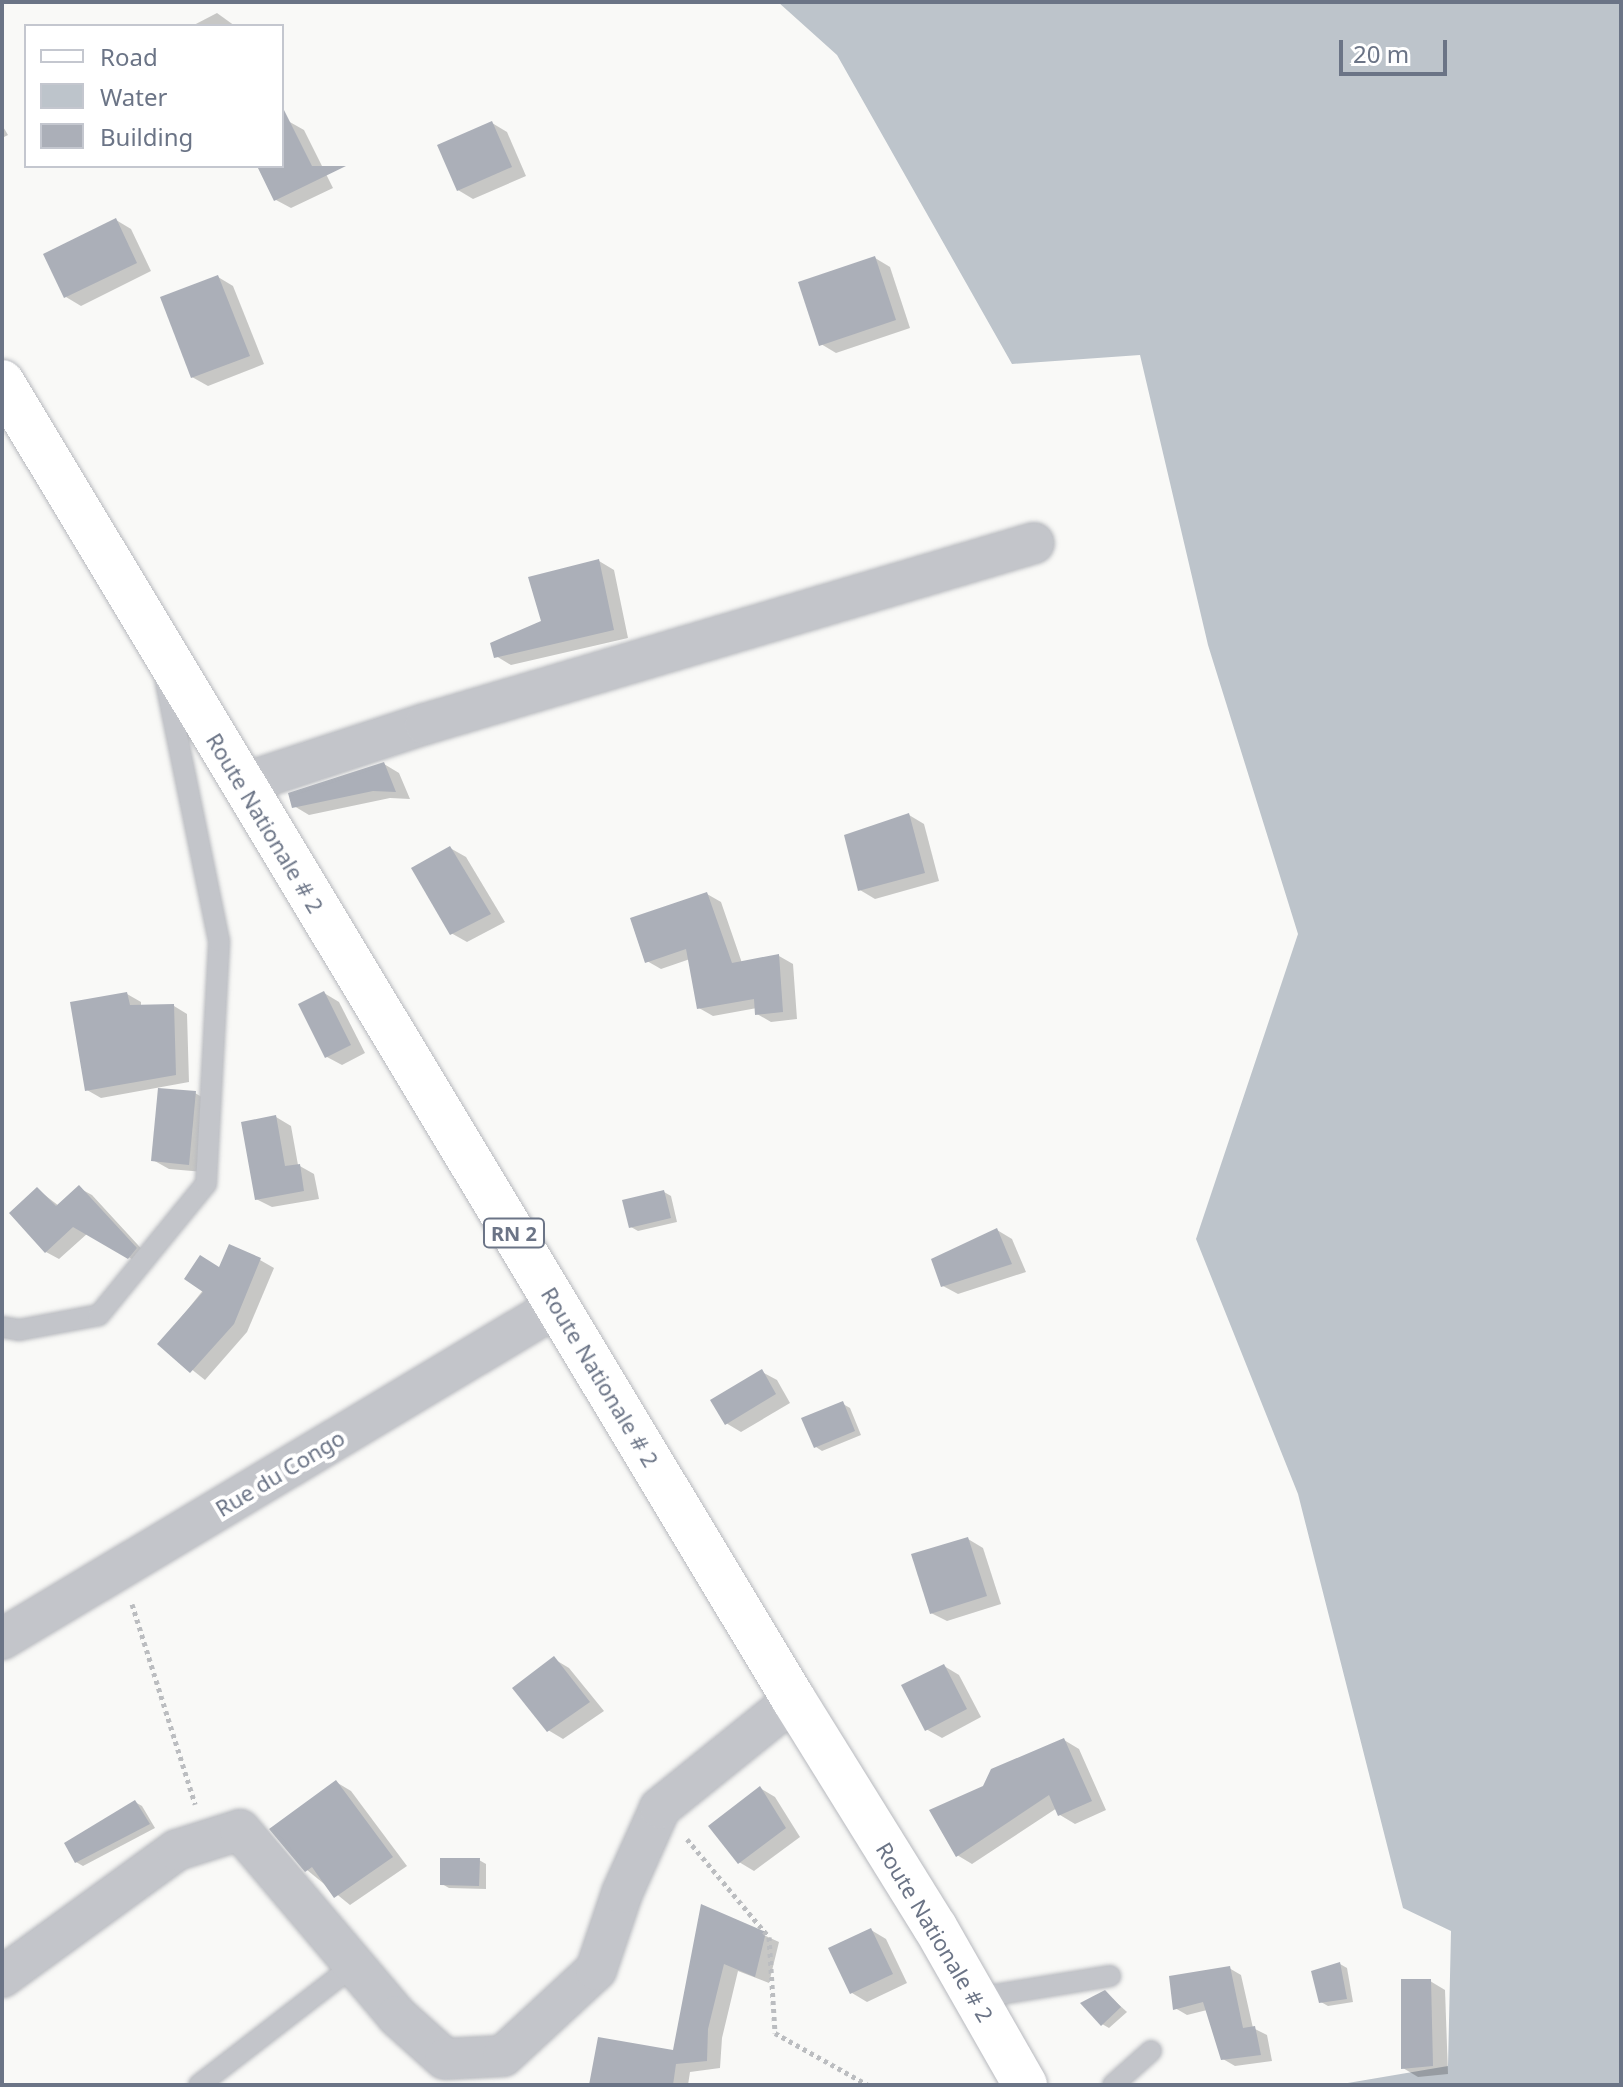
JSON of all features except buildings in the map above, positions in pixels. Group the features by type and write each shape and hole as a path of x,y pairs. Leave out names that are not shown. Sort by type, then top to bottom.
{"main road":[{"name":"Route Nationale # 2","path":"2,382 976,1998 1025,2085"}],"street":[{"path":"242,784 425,724 1034,543"},
{"name":"Rue du Congo","path":"2,1639 558,1306"},
{"path":"2,1977 177,1850 240,1830 397,2016 445,2059 503,2056 596,1970 622,1893 660,1808 794,1700"}],"lane":[{"path":"2,1312 10,1329 99,1315 206,1184 219,941 159,647"},
{"path":"199,2085 354,1965"},
{"path":"976,1998 1110,1976"},
{"path":"1113,2085 1151,2051"}],"path":[{"path":"121,1568 207,1841"},
{"path":"660,1808 769,1937 775,2033 868,2085"}],"water":[{"path":"778,2 1621,2 1621,2085 1336,2085 1448,2066 1451,1931 1403,1908 1298,1494 1196,1239 1298,934 1208,645 1140,355 1012,364 837,55"}]}
